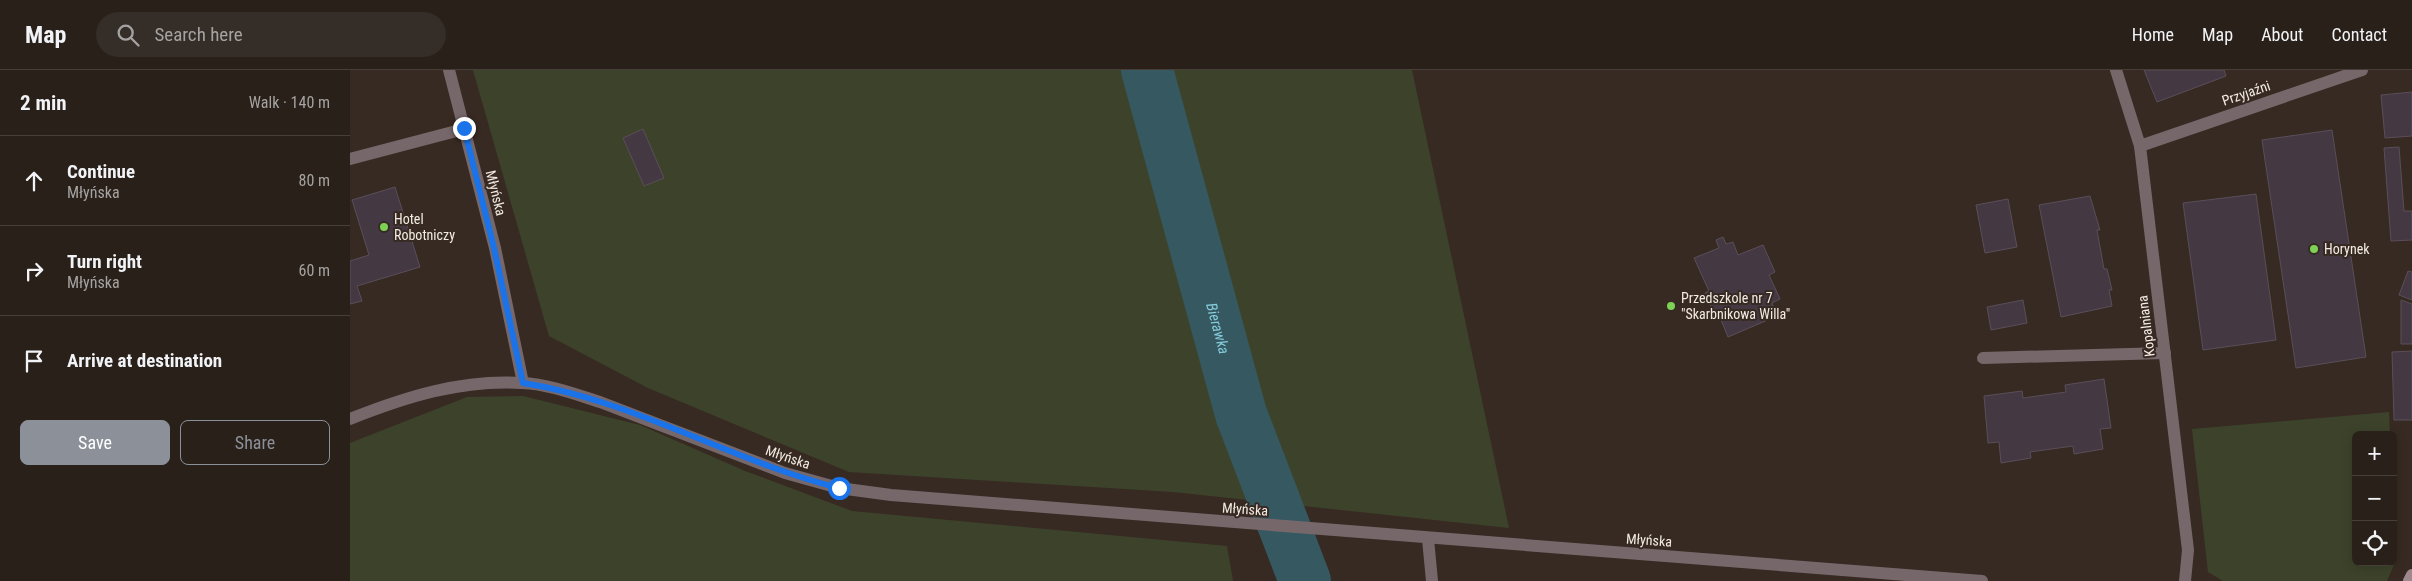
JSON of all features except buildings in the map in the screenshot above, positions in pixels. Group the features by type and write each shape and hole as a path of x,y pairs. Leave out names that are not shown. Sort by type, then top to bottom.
{"main road":[{"path":"2409,581 2412,575"}],"street":[{"name":"Młyńska","path":"449,70 494,248 523,383"},
{"name":"Kopalniana","path":"2116,70 2140,146 2188,550 2185,581"},
{"name":"Przyjaźni","path":"2140,146 2362,70"},
{"path":"350,159 368,152 464,128"},
{"path":"1982,358 2164,353"},
{"name":"Młyńska","path":"350,419 398,400 456,386 523,383 566,391 600,402 769,467 839,488 891,495 1218,522 1982,581"},
{"path":"1428,539 1432,581"}],"green space":[{"path":"473,70 1412,70 1509,528 1173,492 849,472 648,388 549,336"},
{"path":"523,396 640,425 745,471 852,511 1227,546 1233,581 350,581 350,443 467,397"},
{"path":"2389,412 2390,431 2352,431 2352,566 2394,566 2387,581 2223,581 2208,572 2192,429"}],"waterway":[{"name":"Bierawka","path":"1147,70 1241,414 1305,581"}],"place":[{"name":"Hotel Robotniczy","path":"384,227"},
{"name":"Horynek","path":"2314,249"},
{"name":"Przedszkole nr 7 \"Skarbnikowa Willa\"","path":"1671,306"}],"route":[{"path":"464,128 494,248 523,383 566,391 600,402 752,461 801,478 839,488"}]}
